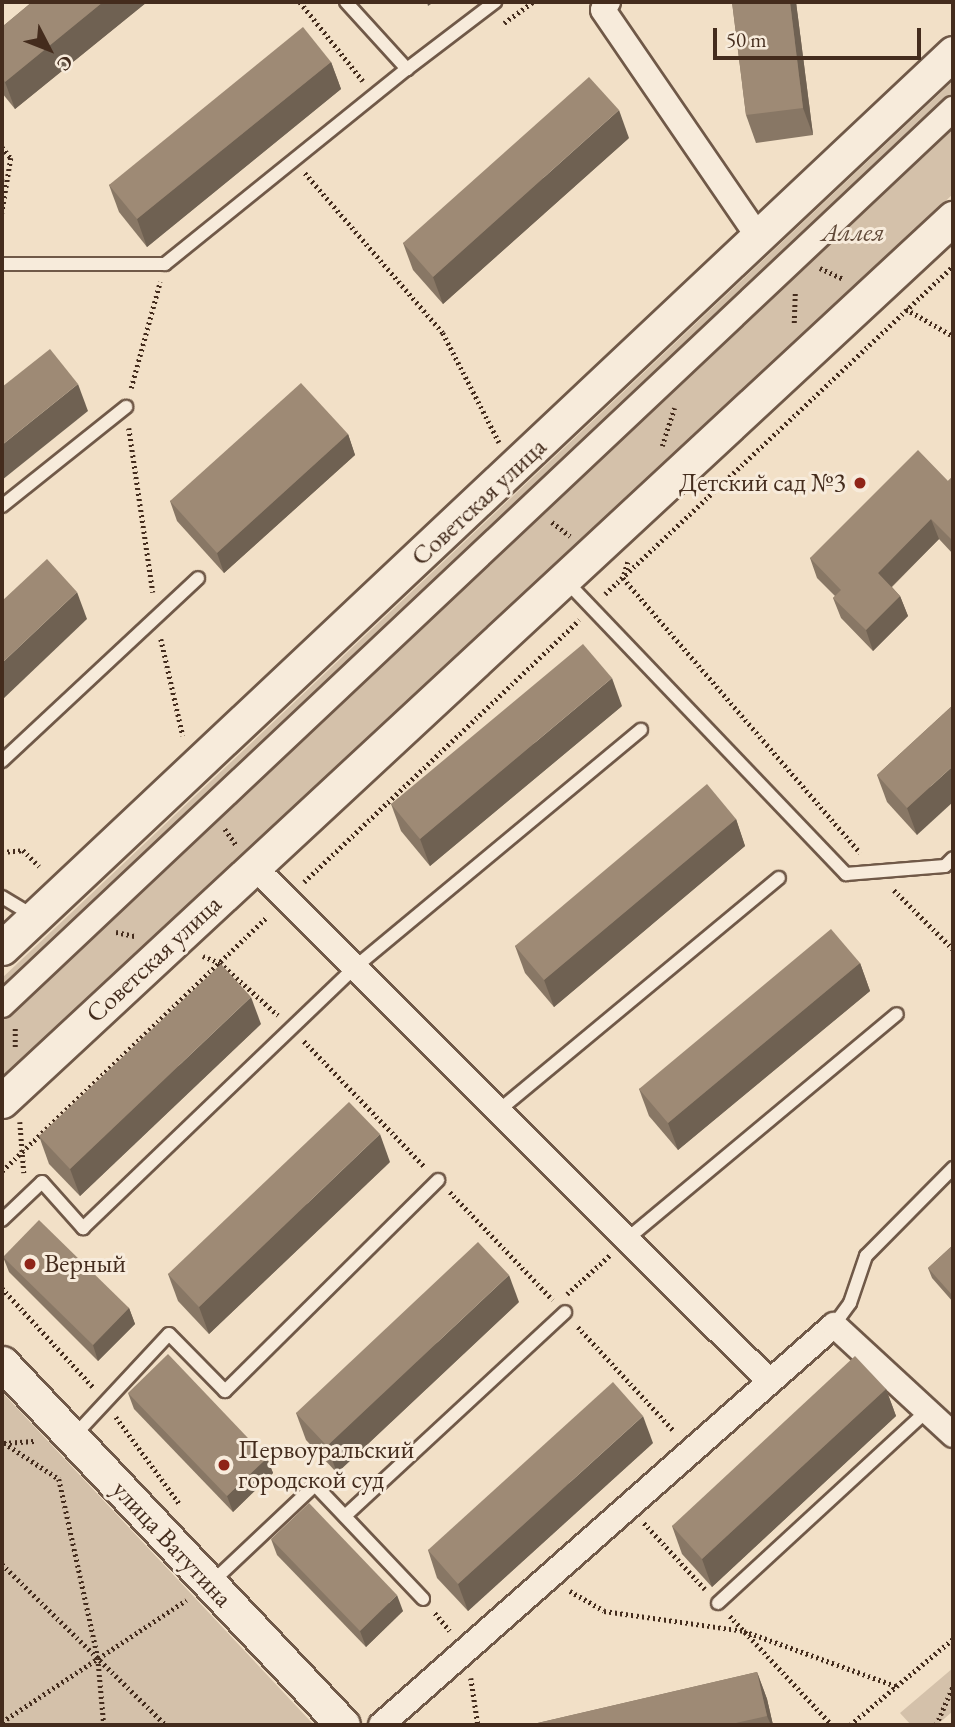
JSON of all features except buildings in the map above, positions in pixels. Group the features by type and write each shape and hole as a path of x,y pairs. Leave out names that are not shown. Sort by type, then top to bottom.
{"street":[{"path":"602,5 760,239"},
{"name":"Советская улица","path":"2,948 760,239 953,53"},
{"path":"2,1005 953,108"},
{"name":"Советская улица","path":"2,1101 590,552 953,218"},
{"path":"253,866 770,1382"},
{"path":"381,1725 834,1325 953,1435"},
{"name":"улица Ватутина","path":"2,1363 343,1725"}],"lane":[{"path":"346,2 407,69"},
{"path":"2,264 165,264 373,94 495,2"},
{"path":"2,506 126,407"},
{"path":"2,761 198,578"},
{"path":"563,578 846,874 945,866 953,858"},
{"path":"2,1220 42,1182 83,1228 354,968 641,730"},
{"path":"498,1111 779,878"},
{"path":"2,897 36,916"},
{"path":"627,1239 897,1014"},
{"path":"834,1325 850,1303 866,1256 953,1168"},
{"path":"72,1438 169,1334 225,1391 438,1180"},
{"path":"345,1516 565,1312"},
{"path":"719,1603 928,1411"},
{"path":"210,1584 315,1485 423,1600"}],"path":[{"path":"300,2 373,94"},
{"path":"2,147 11,158 2,213"},
{"path":"295,160 443,333 515,468"},
{"path":"795,256 907,309 953,336"},
{"path":"165,264 126,407 156,617 180,728 195,768"},
{"path":"2,1171 953,266"},
{"path":"662,448 690,355"},
{"path":"536,500 549,520 623,578 876,872 953,949"},
{"path":"623,578 631,552"},
{"path":"209,809 253,866"},
{"path":"2,852 23,850 39,866"},
{"path":"85,926 170,944 220,963 292,1028 556,1303 627,1239"},
{"path":"2,1288 105,1403 185,1511"},
{"path":"565,1312 692,1451"},
{"path":"2,1450 3,1442 59,1479 98,1658 104,1725"},
{"path":"629,1506 832,1725"},
{"path":"2,1564 166,1725"},
{"path":"547,1578 604,1611 744,1631 896,1686"},
{"path":"2,1722 210,1584"},
{"path":"850,1725 953,1639"},
{"path":"936,1725 953,1686"}],"green space":[{"name":"Аллея","path":"953,81 953,194 2,1087 2,978"},
{"path":"2,1392 314,1725 2,1725"},
{"path":"953,1668 953,1711 937,1725 911,1725 900,1713"}],"place":[{"name":"Детский сад №3","path":"860,483"},
{"name":"Верный","path":"30,1264"},
{"name":"Первоуральский городской суд","path":"224,1465"}]}
